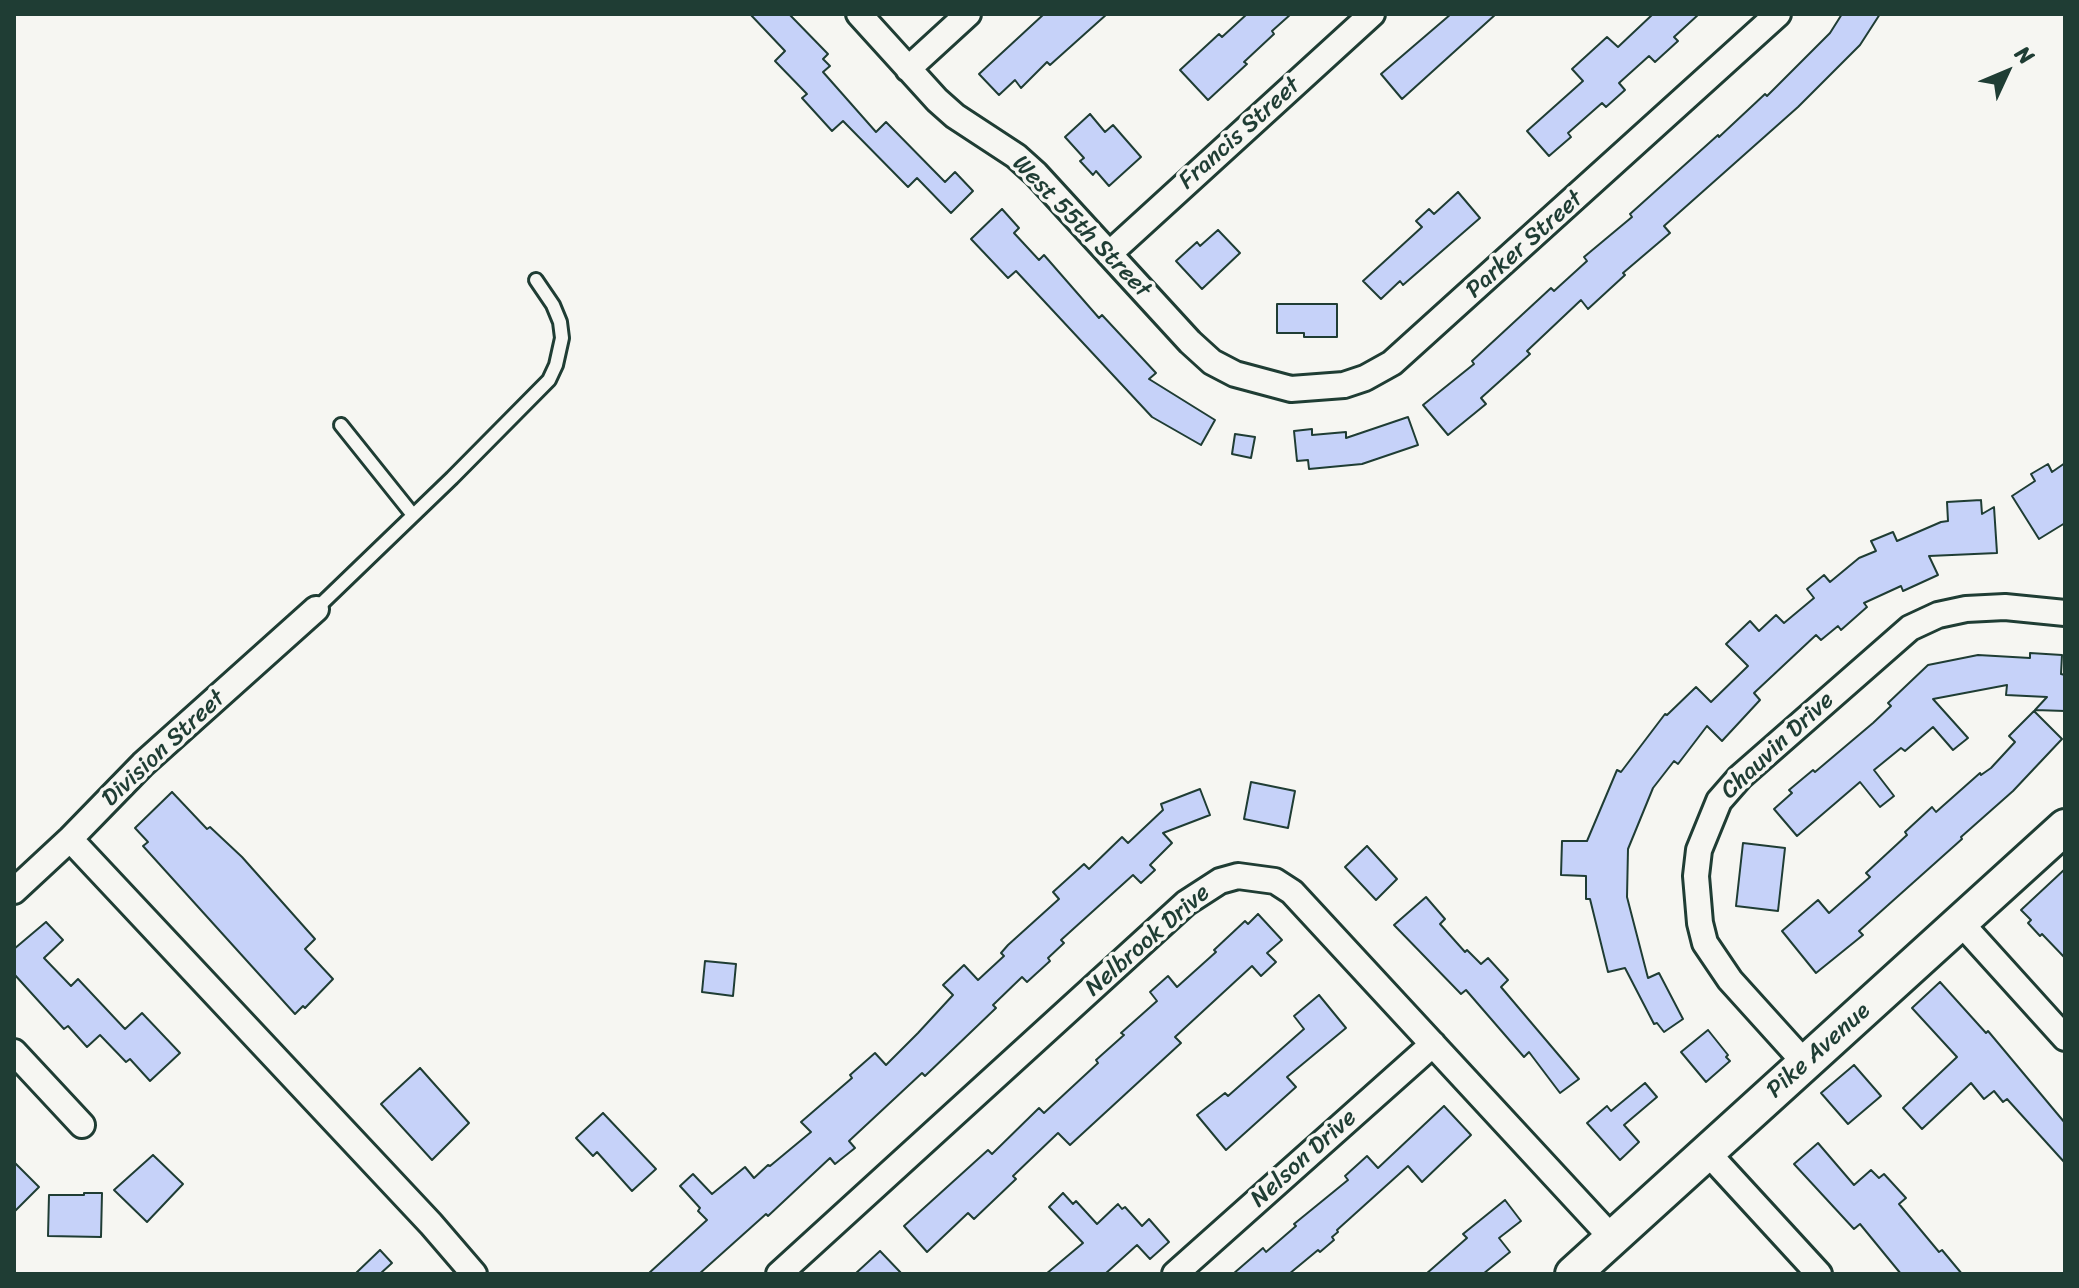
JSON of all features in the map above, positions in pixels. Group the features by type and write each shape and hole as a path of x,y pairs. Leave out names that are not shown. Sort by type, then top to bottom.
{"street":[{"name":"West 55th Street","path":"859,14 955,116 1016,156 1190,342 1212,362 1235,374"},
{"path":"908,69 968,14"},
{"name":"Francis Street","path":"1109,254 1372,14"},
{"name":"Parker Street","path":"1235,374 1271,386 1320,389 1365,378 1392,363 1778,14"},
{"name":"Chauvin Drive","path":"1805,1063 1730,980 1705,943 1696,876 1699,850 1719,801 1740,777 1910,628 1938,615 1966,609 2005,607 2065,613"},
{"name":"Division Street","path":"14,891 143,764 316,609"},
{"name":"Pike Avenue","path":"1573,1274 2065,827"},
{"path":"70,839 431,1224 474,1274"},
{"name":"Nelbrook Drive","path":"779,1274 1186,903 1220,881 1238,876 1275,881 1292,892 1612,1238"},
{"path":"1961,923 2065,1038"},
{"name":"Nelson Drive","path":"1175,1274 1433,1044"},
{"path":"14,1052 82,1125"},
{"path":"1707,1152 1819,1274"}],"lane":[{"path":"316,609 549,380 562,338 560,322 536,280"},
{"path":"341,425 413,515"}],"building":[{"path":"750,14 789,14 828,54 823,59 830,66 823,72 876,132 886,122 945,182 955,172 973,191 951,213 917,178 908,187 843,121 832,131 802,98 807,94 775,61 785,51"},
{"path":"1044,14 1107,14 1050,65 1047,62 1021,88 1015,80 999,95 979,74"},
{"path":"1247,14 1291,14 1244,62 1247,64 1208,100 1180,70 1219,34 1222,37"},
{"path":"1451,14 1496,14 1402,99 1381,74"},
{"path":"1653,14 1699,14 1674,37 1678,41 1655,62 1649,56 1619,83 1625,90 1606,107 1602,103 1568,133 1571,137 1549,156 1527,131 1583,81 1572,69 1607,37 1618,47"},
{"path":"1842,14 1880,14 1860,45 1798,107 1664,226 1670,233 1623,273 1625,275 1588,309 1581,300 1527,351 1530,354 1481,398 1486,404 1448,435 1423,405 1474,364 1472,361 1551,288 1554,291 1587,261 1584,257 1632,217 1630,214 1765,94 1767,96 1830,33"},
{"path":"1090,114 1105,132 1113,125 1141,157 1109,186 1096,171 1093,175 1080,161 1084,158 1065,137"},
{"path":"1458,192 1480,218 1403,285 1400,281 1381,299 1363,281 1422,227 1416,221 1429,209 1434,214"},
{"path":"1002,209 1019,228 1014,233 1039,260 1044,255 1099,318 1102,315 1156,373 1149,379 1215,420 1201,445 1152,417 1016,271 1008,278 971,239"},
{"path":"1218,230 1240,253 1202,289 1176,261 1197,242 1200,246"},
{"path":"1277,304 1337,304 1337,337 1277,333"},
{"path":"1408,417 1418,445 1362,464 1309,469 1308,460 1297,461 1294,431 1312,429 1312,435 1346,432 1346,438"},
{"path":"1235,434 1255,437 1251,458 1232,454"},
{"path":"2065,463 2065,523 2039,539 2012,496 2035,481 2031,474 2048,464 2052,472"},
{"path":"1981,500 1982,514 1994,507 1997,553 1929,556 1938,575 1903,591 1901,586 1864,603 1867,607 1841,630 1838,626 1821,640 1816,635 1754,693 1760,700 1722,741 1707,726 1678,764 1674,761 1653,788 1628,849 1627,897 1648,978 1659,973 1683,1019 1664,1032 1657,1023 1654,1024 1625,968 1608,972 1590,899 1586,899 1586,876 1561,875 1562,841 1587,841 1617,770 1621,772 1665,714 1696,687 1711,702 1748,666 1726,644 1750,621 1759,631 1776,615 1784,623 1814,598 1807,589 1824,575 1830,582 1859,558 1876,551 1871,541 1893,532 1897,541 1948,521 1947,502"},
{"path":"2030,653 2062,655 2065,711 2035,710 2047,697 2006,695 2007,685 1933,699 1968,738 1953,750 1933,727 1905,751 1901,748 1874,770 1894,796 1880,807 1860,782 1797,836 1774,809 1792,793 1789,790 1873,723 1891,706 1888,703 1928,665 1978,655 2030,658"},
{"path":"2034,711 2062,739 2013,791 1859,931 1863,935 1816,973 1782,931 1818,900 1829,913 1870,877 1866,873 1932,807 1936,812 1980,773 1991,768 2015,742 2009,736"},
{"path":"1251,782 1295,791 1288,828 1244,819"},
{"path":"1200,789 1210,815 1163,833 1172,843 1150,865 1155,870 1141,883 1133,875 1061,940 1064,943 1048,958 1050,961 1027,982 1022,977 993,1005 996,1008 925,1076 922,1073 849,1141 855,1148 835,1164 830,1158 699,1274 648,1274 707,1220 680,1186 693,1174 712,1194 745,1167 754,1178 770,1166 811,1132 801,1122 852,1078 850,1075 875,1053 886,1065 918,1033 953,995 943,985 964,965 978,980 1004,956 1001,953 1008,945 1059,899 1053,892 1084,864 1089,869 1122,837 1128,843 1163,810 1161,804"},
{"path":"172,792 207,829 210,827 242,857 315,939 305,949 333,979 295,1014 143,846 148,842 135,828"},
{"path":"1743,843 1785,848 1778,911 1736,906"},
{"path":"1367,846 1397,879 1376,900 1345,867"},
{"path":"2065,869 2065,958 2028,923 2031,920 2021,910"},
{"path":"1426,897 1445,919 1440,924 1465,952 1467,950 1481,964 1488,958 1508,980 1501,987 1579,1079 1560,1093 1529,1052 1524,1057 1466,990 1461,994 1394,925"},
{"path":"1258,914 1282,940 1267,953 1276,962 1261,976 1252,966 1175,1037 1181,1043 1070,1145 1058,1133 974,1219 968,1213 927,1252 904,1226 988,1150 992,1154 1039,1108 1044,1113 1098,1063 1096,1060 1124,1035 1121,1033 1157,1001 1150,992 1168,976 1177,987 1245,921 1248,924"},
{"path":"46,922 63,940 44,958 71,986 78,979 125,1029 142,1013 180,1053 150,1081 130,1059 126,1062 100,1035 87,1047 68,1026 64,1029 14,974 14,949"},
{"path":"705,961 736,964 733,996 702,992"},
{"path":"1940,982 1986,1033 1988,1031 2065,1123 2065,1163 2007,1099 2003,1102 1994,1091 1984,1099 1971,1083 1922,1129 1903,1108 1957,1057 1912,1008"},
{"path":"1319,995 1346,1028 1287,1077 1296,1087 1226,1150 1197,1115 1225,1093 1228,1096 1304,1029 1294,1016"},
{"path":"1708,1030 1730,1061 1706,1082 1681,1052"},
{"path":"1854,1065 1881,1096 1848,1124 1821,1093"},
{"path":"420,1068 469,1123 432,1160 381,1104"},
{"path":"1645,1083 1657,1097 1624,1125 1639,1142 1620,1160 1587,1123 1607,1106 1611,1111"},
{"path":"1444,1106 1471,1135 1422,1182 1408,1166 1337,1230 1332,1237 1334,1240 1289,1274 1233,1274 1263,1248 1266,1252 1296,1226 1294,1224 1348,1180 1345,1176 1367,1156 1378,1168"},
{"path":"603,1113 656,1169 632,1191 597,1152 593,1156 576,1138"},
{"path":"1818,1143 1854,1185 1871,1170 1879,1178 1884,1174 1906,1198 1899,1204 1962,1274 1901,1274 1860,1224 1854,1229 1794,1164"},
{"path":"153,1155 183,1184 147,1222 114,1190"},
{"path":"14,1162 39,1187 14,1212"},
{"path":"102,1193 101,1237 48,1236 49,1195"},
{"path":"1063,1193 1073,1204 1076,1201 1097,1224 1118,1204 1122,1209 1125,1207 1142,1226 1149,1219 1169,1242 1150,1259 1137,1245 1105,1274 1046,1274 1083,1243 1049,1207"},
{"path":"1505,1200 1521,1221 1499,1238 1510,1252 1483,1274 1426,1274 1467,1238 1463,1234"},
{"path":"380,1250 392,1263 380,1274 355,1274"},
{"path":"880,1251 902,1274 855,1274"}]}
